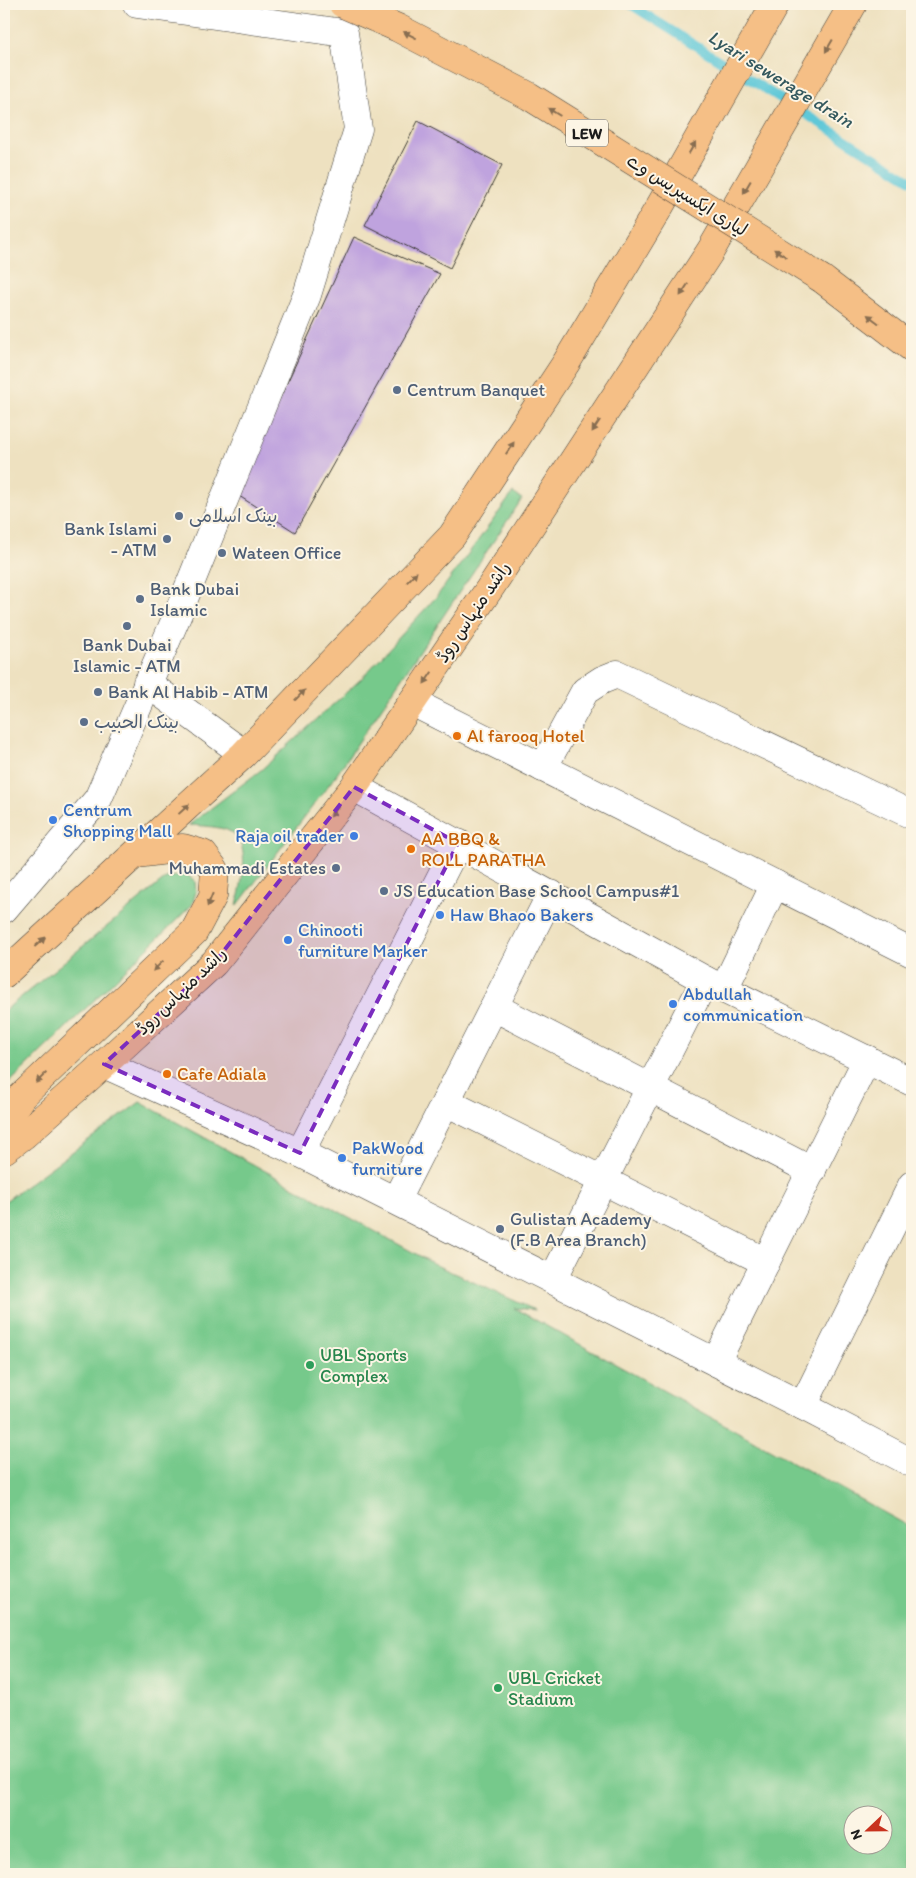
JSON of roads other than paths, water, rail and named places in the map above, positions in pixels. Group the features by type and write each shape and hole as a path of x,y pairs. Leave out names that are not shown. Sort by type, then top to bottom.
{"main road":[{"name":"لیاری ایکسپریس وے","path":"343,4 398,28 529,96 822,279 912,348"},
{"path":"4,974 244,754 452,536 566,363 660,206 775,4"},
{"name":"راشد منہاس روڈ","path":"4,1150 24,1135 104,1064 214,963 354,787 492,584 711,250 853,4"},
{"path":"4,1123 22,1096 194,932 213,896 215,870 203,854 183,848 136,854"}],"street":[{"path":"4,910 98,799 177,616 307,295 358,129 344,33 137,4"},
{"path":"543,768 585,690 617,674 912,815"},
{"path":"147,683 244,754"},
{"path":"412,702 912,953"},
{"path":"354,787 715,984 912,1082"},
{"path":"300,1153 458,843"},
{"path":"553,1279 651,1088 775,884"},
{"path":"396,1200 551,894"},
{"path":"494,1007 812,1171"},
{"path":"716,1362 868,1059"},
{"path":"104,1064 300,1153 396,1200 912,1463"},
{"path":"446,1102 766,1262"},
{"path":"803,1406 912,1185"}],"waterway":[{"name":"Lyari sewerage drain","path":"631,4 912,181"}],"place":[{"name":"Centrum Banquet","path":"397,390"},
{"name":"بینک اسلامی","path":"179,516"},
{"name":"Bank Islami - ATM","path":"167,539"},
{"name":"Wateen Office","path":"222,553"},
{"name":"Bank Dubai Islamic","path":"140,599"},
{"name":"Bank Dubai Islamic - ATM","path":"127,626"},
{"name":"Bank Al Habib - ATM","path":"98,692"},
{"name":"بينک الحبيب","path":"84,722"},
{"name":"Al farooq Hotel","path":"457,736"},
{"name":"Centrum Shopping Mall","path":"53,820"},
{"name":"Raja oil trader","path":"354,836"},
{"name":"AA BBQ & ROLL PARATHA","path":"411,849"},
{"name":"Muhammadi Estates","path":"336,868"},
{"name":"JS Education Base School Campus#1","path":"384,891"},
{"name":"Haw Bhaoo Bakers","path":"440,915"},
{"name":"Chinooti furniture Marker","path":"288,940"},
{"name":"Abdullah communication","path":"673,1004"},
{"name":"Cafe Adiala","path":"167,1074"},
{"name":"PakWood furniture","path":"342,1158"},
{"name":"Gulistan Academy (F.B Area Branch)","path":"500,1229"},
{"name":"UBL Sports Complex","path":"310,1365"},
{"name":"UBL Cricket Stadium","path":"498,1688"}]}
